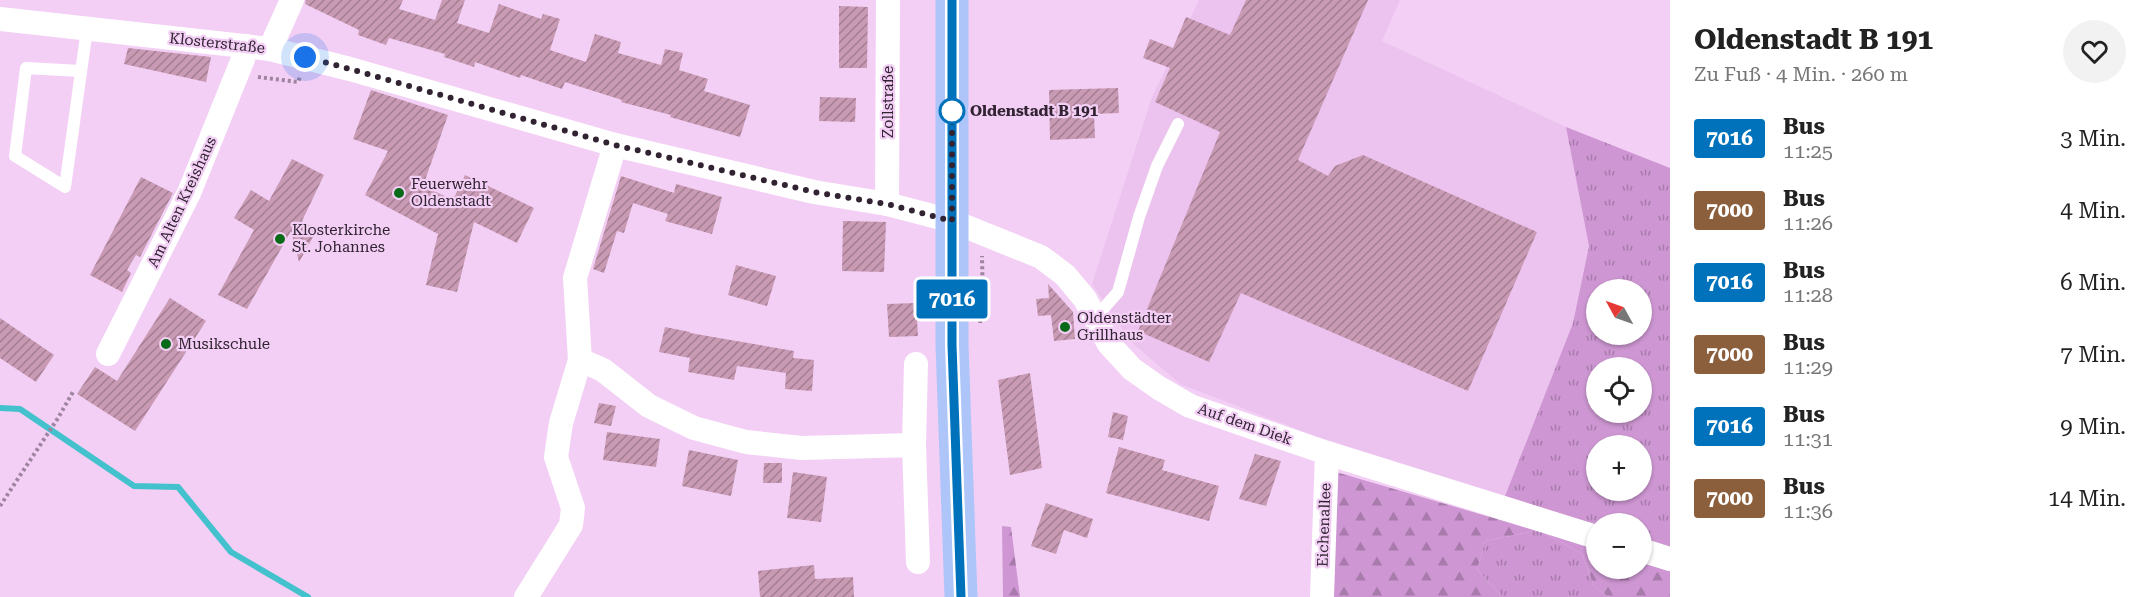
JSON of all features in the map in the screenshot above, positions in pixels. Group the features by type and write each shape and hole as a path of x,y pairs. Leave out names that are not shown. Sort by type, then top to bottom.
{"main road":[{"path":"952,0 967,227 952,345 962,597"}],"street":[{"path":"270,49 292,0"},
{"name":"Zollstraße","path":"887,204 888,0"},
{"name":"Klosterstraße","path":"0,19 270,49 350,69 615,145 814,192 887,204 967,227"},
{"name":"Am Alten Kreishaus","path":"108,354 189,193 243,59 246,46"},
{"path":"526,597 572,525 573,508 556,457 561,423 580,360 575,278 615,145"},
{"name":"Auf dem Diek","path":"967,227 1041,257 1065,275 1085,299 1109,344 1132,369 1190,406 1327,453 1586,534"},
{"path":"580,360 603,370 649,406 694,428 746,442 802,448 914,445"},
{"path":"916,364 914,445 918,562"},
{"name":"Eichenallee","path":"1322,597 1327,453"},
{"path":"1652,553 1670,559"}],"lane":[{"path":"81,71 26,68 15,156 65,187 87,29"},
{"path":"1095,318 1118,292 1139,217 1157,166 1178,124"}],"path":[{"path":"967,227 983,307 979,328"},
{"path":"0,506 44,441 73,392"}],"shaded area":[{"path":"1199,0 1400,0 1382,41 1566,127 1589,246 1573,323 1505,496 1315,436 1180,384 1131,342 1092,284 1152,97"}],"green space":[{"path":"1566,127 1670,168 1670,548 1652,542 1652,513 1586,513 1586,522 1505,496 1573,323 1589,246"},
{"path":"1336,472 1536,531 1485,541 1477,570 1503,597 1332,597"},
{"path":"1002,526 1011,527 1020,597 1003,597"},
{"path":"1539,530 1582,554 1586,565 1586,579 1591,579 1594,586 1609,597 1503,597 1477,570 1485,541"},
{"path":"1544,533 1586,545 1586,565 1582,554"},
{"path":"1652,564 1670,570 1670,597 1609,597 1594,586 1591,579 1652,579"}],"building":[{"path":"306,0 403,0 399,9 435,20 442,0 465,0 457,23 489,33 499,4 541,19 543,14 560,19 550,50 586,62 595,34 621,42 618,53 661,65 665,49 683,53 679,70 708,79 704,91 750,105 740,137 621,102 622,100 565,82 562,89 521,75 520,78 475,62 474,67 444,57 445,54 389,38 386,45 358,35 359,30 305,4"},
{"path":"1246,0 1368,0 1298,160 1328,176 1335,166 1363,155 1537,232 1468,391 1241,293 1209,362 1138,331 1220,132 1155,102 1170,68 1143,58 1150,39 1173,48 1186,17 1230,35"},
{"path":"839,6 868,7 867,68 839,68"},
{"path":"128,48 211,57 206,82 124,64"},
{"path":"1118,88 1119,113 1094,114 1095,138 1050,140 1049,90"},
{"path":"371,90 448,115 423,186 453,200 465,175 534,208 517,243 474,222 457,292 426,285 438,234 365,195 388,151 353,139"},
{"path":"820,97 856,98 855,122 819,121"},
{"name":"Klosterkirche St. Johannes","path":"292,159 324,175 302,221 317,230 299,262 291,231 247,309 218,295 254,230 234,218 251,190 269,201"},
{"path":"621,176 674,193 676,184 722,197 712,234 665,221 668,214 633,203 624,233 617,231 604,273 593,269"},
{"path":"141,177 173,193 140,257 136,255 127,270 131,273 122,292 90,275"},
{"path":"843,221 886,222 884,272 842,271"},
{"path":"736,265 776,276 767,306 728,295"},
{"path":"1048,284 1073,312 1075,339 1054,341 1051,315 1038,316 1036,299 1049,298"},
{"name":"Musikschule","path":"170,298 206,321 135,431 77,394 95,367 117,381"},
{"path":"916,303 918,336 889,337 887,304"},
{"path":"0,318 54,355 36,382 0,358"},
{"path":"665,327 794,351 793,358 814,360 812,391 785,389 786,373 737,366 734,380 688,372 690,358 659,352"},
{"path":"1030,373 1042,468 1010,475 998,380"},
{"path":"599,403 616,406 611,426 594,423"},
{"path":"1113,412 1128,416 1123,440 1108,437"},
{"path":"607,432 660,439 656,467 603,460"},
{"path":"1119,447 1165,460 1162,470 1219,486 1209,521 1106,493"},
{"path":"689,450 738,460 731,496 682,486"},
{"path":"1255,454 1281,461 1266,506 1239,499"},
{"path":"764,463 782,463 782,483 763,483"},
{"path":"793,472 827,477 821,522 787,518"},
{"path":"1046,503 1093,519 1087,538 1064,530 1056,554 1031,546"},
{"path":"814,565 815,579 853,577 854,597 760,597 758,571"}],"waterway":[{"path":"0,408 20,409 134,486 178,487 231,552 308,597"}],"bus line":[{"name":"7016","path":"952,0 952,345 961,597"}],"place":[{"name":"Oldenstadt B 191","path":"952,111"},
{"name":"Feuerwehr Oldenstadt","path":"399,193"},
{"name":"Klosterkirche St. Johannes","path":"280,239"},
{"name":"Oldenstädter Grillhaus","path":"1065,327"},
{"name":"Musikschule","path":"166,344"}],"route":[{"path":"305,57 615,145 814,192 887,204 952,221 952,111"}]}
